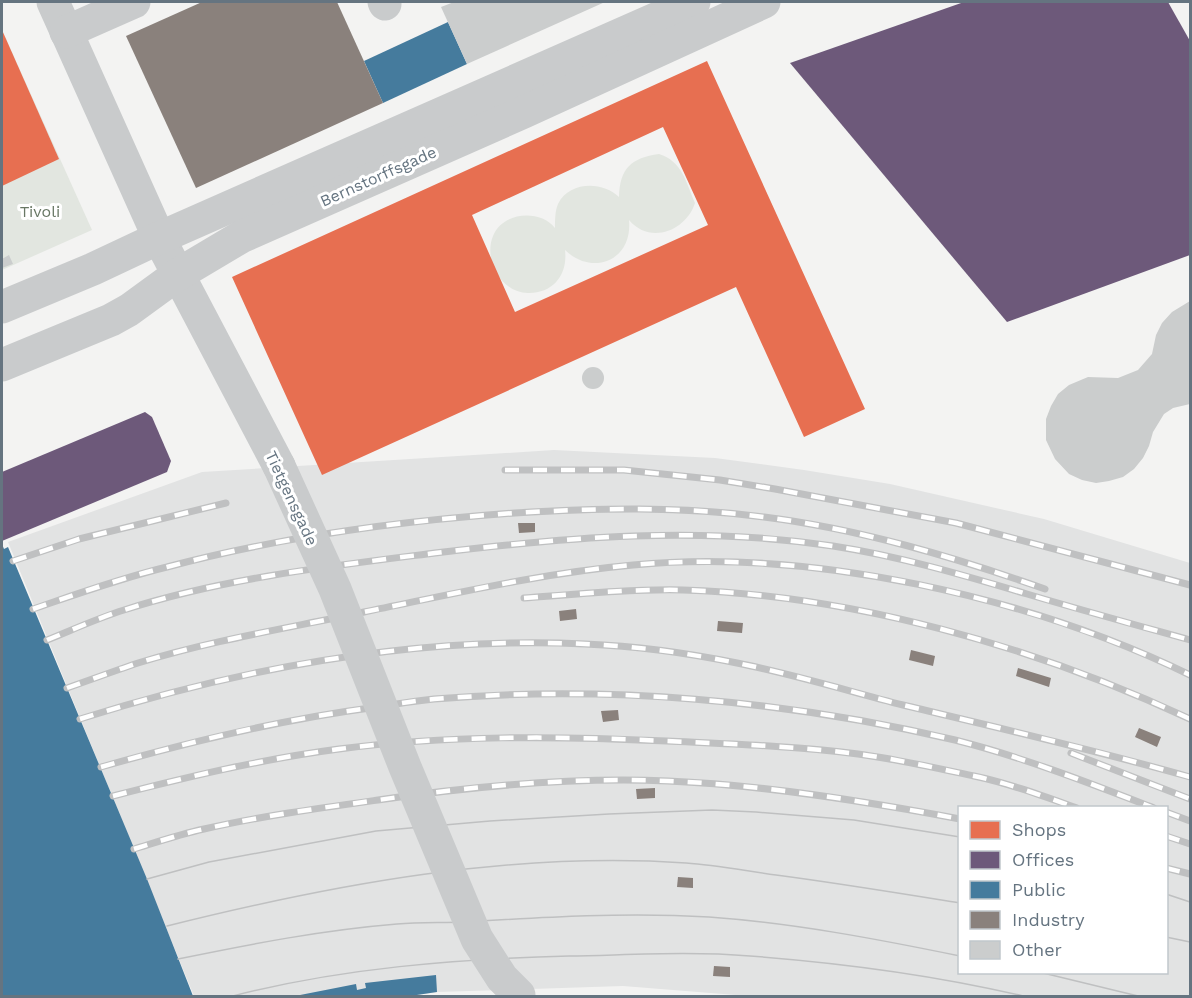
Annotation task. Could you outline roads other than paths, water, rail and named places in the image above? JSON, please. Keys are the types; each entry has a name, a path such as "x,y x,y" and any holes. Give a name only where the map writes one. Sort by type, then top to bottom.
{"street":[{"name":"Tietgensgade","path":"53,2 159,238 279,466 335,589 405,767 477,939 502,978 520,996"},
{"path":"66,32 134,2"},
{"name":"Bernstorffsgade","path":"2,308 159,238 692,9 764,2"},
{"name":"Bernstorffsgade","path":"2,365 111,320 129,310 177,275 241,237 524,112 692,9"},
{"path":"2,328 34,314 93,269"}],"tram line":[{"path":"147,879 209,862 376,831 609,814 712,810 756,812 854,820 958,837"},
{"path":"167,926 359,884 424,874 555,862 621,861 697,864 958,903"},
{"path":"1168,895 1190,902"},
{"path":"178,959 287,938 369,927 414,923 618,915 709,917 772,923 958,956"},
{"path":"1168,937 1190,942"},
{"path":"233,996 315,978 442,963 527,957 682,954 750,956 853,966 922,976 1023,996"},
{"path":"1047,974 1138,996"}],"railway":[{"path":"505,470 624,470 720,480 775,489 956,523 1190,585"},
{"path":"13,561 79,539 226,503"},
{"path":"33,609 150,571 210,556 296,539 471,516 609,509 733,513 800,522 906,546 1045,589"},
{"path":"47,640 124,610 162,599 278,574 534,542 683,535 783,540 882,555 955,573 1190,640"},
{"path":"67,688 138,663 194,648 464,591 599,569 701,562 773,564 845,572 918,584 990,601 1060,623 1127,647 1190,675"},
{"path":"524,598 623,591 683,590 747,594 812,602 942,629 1007,648 1070,669 1190,719"},
{"path":"80,719 203,685 329,659 457,645 585,644 681,653 758,667 1190,777"},
{"path":"101,767 268,725 418,701 499,695 630,695 761,706 891,726 1006,754 1149,806"},
{"path":"113,796 225,769 339,749 420,741 544,738 739,744 858,754 987,779 1071,806"},
{"path":"1071,753 1190,799"},
{"path":"134,849 195,831 291,813 450,791 595,780 668,781 741,786 851,800 958,819"},
{"path":"1168,813 1190,821"},
{"path":"1168,837 1190,844"},
{"path":"1168,868 1190,874"}],"park label":[{"name":"Tivoli","path":"40,211"}]}
